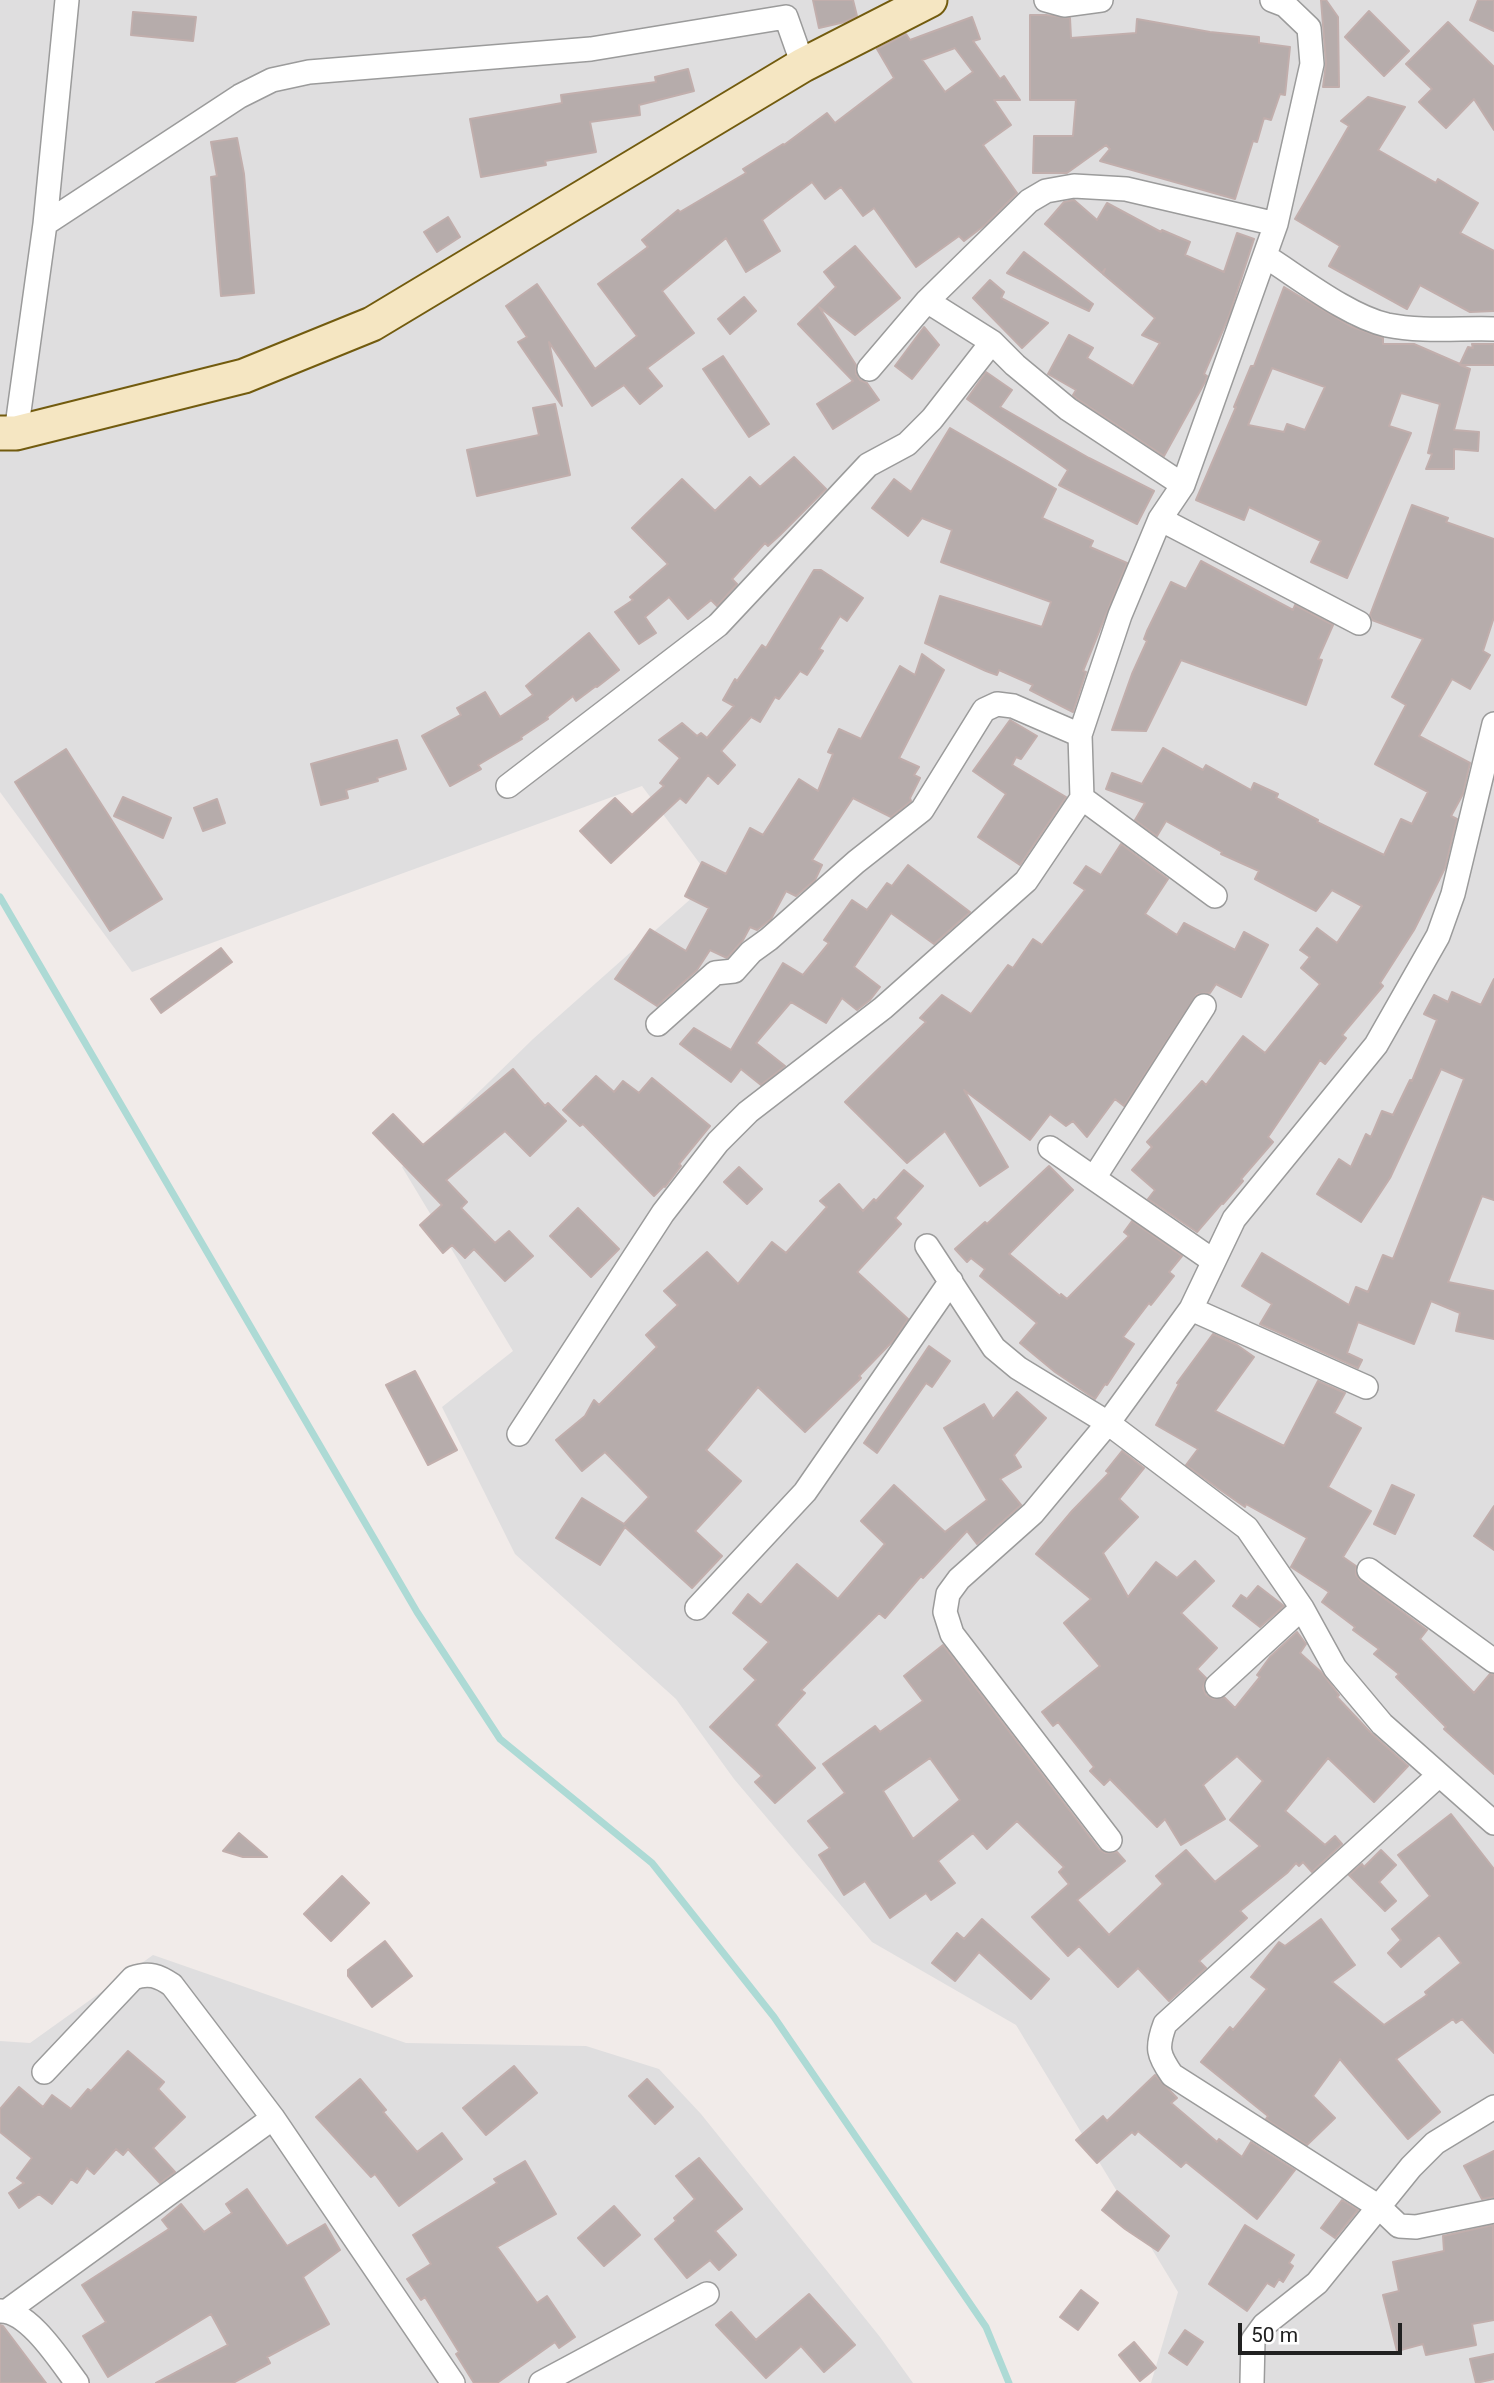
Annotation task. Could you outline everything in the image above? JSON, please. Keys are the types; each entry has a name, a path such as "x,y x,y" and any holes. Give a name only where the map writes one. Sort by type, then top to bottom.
{"main road":[{"path":"8,433 244,376 372,324 803,65 930,0"}],"street":[{"path":"8,433 46,224 67,0"},
{"path":"1046,0 1063,5 1101,0"},
{"path":"519,1434 663,1213 718,1142 748,1112 883,1008 1026,881 1082,798 1080,735 1120,615 1160,519 1183,485 1276,224 1312,64 1309,28 1285,5 1272,0"},
{"path":"46,224 240,96 272,80 309,72 591,49 784,9 803,65"},
{"path":"869,369 927,301 1029,201 1046,191 1074,186 1126,189 1276,224"},
{"path":"1265,256 1362,316 1385,324 1407,328 1494,329"},
{"path":"927,301 992,342 1068,409 1183,485"},
{"path":"508,786 718,625 868,465 907,443 932,419 992,342"},
{"path":"1160,519 1359,624"},
{"path":"658,1024 715,973 734,971 751,952 856,862 922,810 984,710 997,704 1013,706 1080,735"},
{"path":"1110,1840 952,1634 945,1612 948,1594 959,1579 1033,1513 1108,1423 1191,1309 1212,1260 1234,1219 1376,1045 1438,936 1453,894 1494,724"},
{"path":"1082,798 1215,896"},
{"path":"1094,1178 1204,1006"},
{"path":"1050,1148 1212,1260"},
{"path":"927,1246 994,1348 1018,1368 1108,1423 1247,1528 1302,1608 1335,1668 1382,1724 1494,1823"},
{"path":"697,1608 805,1492 951,1281"},
{"path":"1191,1309 1366,1387"},
{"path":"1369,1570 1494,1661"},
{"path":"1217,1686 1302,1608"},
{"path":"1439,1775 1165,2024 1159,2040 1160,2057 1172,2075 1379,2207 1399,2226 1416,2227 1494,2211"},
{"path":"44,2072 133,1978 142,1975 160,1976 172,1984 273,2118 453,2383"},
{"path":"1252,2383 1252,2340 1264,2325 1317,2283 1411,2167 1435,2143 1494,2107"},
{"path":"77,2383 51,2346 29,2325 4,2311 273,2118"},
{"path":"541,2383 707,2294"}],"shaded area":[{"path":"0,0 1494,0 1494,2383 1151,2383 1178,2292 1016,2025 872,1942 734,1779 676,1699 515,1554 442,1407 513,1351 402,1167 533,1039 712,880 642,786 132,972 0,792"},
{"path":"153,1955 406,2043 586,2046 659,2069 701,2114 880,2337 913,2383 0,2383 0,2041 30,2043"}],"building":[{"path":"813,0 853,0 857,16 845,22 819,28"},
{"path":"1321,0 1326,0 1338,17 1339,87 1323,87 1326,63"},
{"path":"1478,0 1494,0 1494,31 1470,20"},
{"path":"1369,11 1409,51 1384,76 1345,37"},
{"path":"133,12 196,17 193,41 131,35"},
{"path":"1030,15 1070,18 1071,38 1136,33 1137,19 1210,32 1259,37 1259,43 1290,47 1285,95 1280,94 1271,120 1264,118 1257,142 1253,141 1235,199 1100,161 1110,149 1106,145 1067,173 1033,173 1034,136 1073,136 1076,100 1030,100"},
{"path":"972,17 980,39 973,41 1000,79 1004,76 1020,100 994,100 1011,125 983,145 1017,193 985,225 964,241 959,236 916,267 874,208 863,216 841,187 825,199 812,182 762,220 780,251 746,272 726,238 662,291 694,333 647,368 662,386 640,404 624,385 592,406 549,342 562,406 518,342 527,337 506,306 537,284 595,369 637,336 598,284 648,247 642,240 678,210 680,212 746,173 743,169 784,145 827,113 835,123 894,78 877,49 906,34 910,40","holes":["955,48 973,72 945,92 922,60"]},
{"path":"1448,22 1494,67 1494,130 1474,99 1446,128 1419,102 1432,89 1406,64"},
{"path":"688,69 694,91 639,105 640,115 590,122 596,152 481,177 470,119 562,103 561,95 656,82 655,77"},
{"path":"1368,97 1405,107 1378,150 1436,183 1438,179 1478,203 1460,233 1494,251 1494,311 1470,312 1420,285 1407,309 1329,266 1340,246 1295,219 1349,126 1341,121"},
{"path":"237,138 244,174 254,293 221,296 211,177 217,176 211,142"},
{"path":"1074,200 1097,220 1107,203 1161,232 1162,230 1190,242 1185,255 1224,272 1237,233 1254,239 1229,316 1204,374 1207,376 1205,382 1164,456 1076,398 1073,395 1076,390 1048,374 1069,335 1093,348 1087,358 1133,386 1160,343 1142,335 1155,318 1103,274 1105,269 1102,273 1045,224 1064,202"},
{"path":"448,217 460,237 437,252 424,232"},
{"path":"855,246 900,298 855,335 819,307 856,365 856,374 860,380 867,383 879,400 833,429 817,404 853,381 798,324 836,287 824,272"},
{"path":"1024,252 1093,304 1089,311 1007,273"},
{"path":"990,280 1004,292 1001,298 1048,323 1022,348 973,298"},
{"path":"1284,287 1350,326 1383,338 1383,344 1414,344 1460,364 1468,347 1473,348 1472,344 1494,344 1494,365 1460,365 1470,369 1454,430 1479,432 1478,451 1454,449 1454,469 1426,469 1432,454 1428,453 1440,404 1401,393 1389,426 1411,433 1347,578 1311,562 1321,541 1249,507 1244,520 1196,500 1251,366 1254,366","holes":["1272,368 1325,387 1305,430 1287,424 1284,432 1248,425"]},
{"path":"744,297 756,311 730,334 718,319"},
{"path":"924,327 939,345 912,379 895,366"},
{"path":"723,356 769,424 749,437 703,369"},
{"path":"986,372 1012,390 1000,407 1089,458 1154,491 1137,524 1059,485 1068,470 967,399"},
{"path":"555,404 570,475 477,496 467,450 539,435 533,408"},
{"path":"950,428 1056,489 1042,518 1093,541 1090,547 1127,563 1083,671 1086,672 1073,712 1030,690 1033,685 999,670 997,675 986,671 925,643 940,596 1042,627 1051,602 941,562 952,530 922,518 908,536 872,508 894,479 911,492"},
{"path":"794,457 826,489 768,546 765,543 732,579 737,584 717,606 711,600 688,619 669,597 645,617 656,633 639,644 615,612 633,600 630,597 668,564 632,528 682,479 715,511 750,477 760,487"},
{"path":"1412,505 1448,518 1446,522 1494,539 1494,617 1483,651 1490,655 1470,689 1452,679 1419,736 1470,763 1463,794 1451,816 1457,819 1445,868 1414,930 1380,983 1383,986 1342,1035 1346,1038 1325,1064 1320,1060 1268,1137 1273,1142 1241,1179 1243,1181 1197,1232 1148,1199 1155,1190 1132,1170 1152,1147 1147,1142 1202,1081 1206,1085 1243,1036 1265,1053 1320,984 1301,968 1310,957 1300,950 1317,928 1337,943 1362,906 1332,890 1316,911 1255,879 1259,871 1221,854 1222,852 1166,821 1157,836 1135,820 1145,803 1106,789 1112,773 1142,784 1163,748 1203,770 1206,765 1251,790 1254,783 1278,794 1276,798 1318,820 1317,822 1384,855 1401,819 1412,824 1428,792 1375,764 1406,705 1392,697 1423,639 1372,620 1370,615"},
{"path":"1201,561 1293,610 1295,605 1333,625 1318,659 1322,660 1306,705 1181,660 1146,731 1112,730 1147,641 1144,639 1147,631 1171,582 1186,589"},
{"path":"814,570 821,570 863,598 847,621 840,616 819,649 823,651 807,675 800,671 779,699 775,697 760,722 751,717 721,751 735,765 718,784 708,775 686,803 680,798 611,863 580,831 615,798 632,815 664,786 660,783 680,758 659,740 682,723 697,736 701,733 707,738 734,706 723,700 735,679 737,681 762,645 766,648"},
{"path":"589,633 619,670 576,701 573,696 547,717 548,719 521,737 522,739 478,765 481,769 450,786 422,736 461,715 457,708 485,692 500,717 533,695 526,686"},
{"path":"922,654 944,670 899,758 919,767 914,775 920,778 911,801 891,817 853,798 812,860 822,865 815,880 796,896 786,891 771,919 757,930 750,927 743,940 727,958 710,950 697,970 657,1006 615,979 650,929 686,951 709,908 685,896 702,862 726,874 750,828 763,835 799,779 818,791 833,754 828,752 839,729 861,739 900,666 915,675"},
{"path":"1010,720 1037,736 1021,759 1016,757 1012,765 1066,797 1020,865 978,837 1006,794 973,771"},
{"path":"397,740 406,769 346,790 348,798 321,805 311,764"},
{"path":"66,749 162,899 110,931 15,782"},
{"path":"123,797 171,818 163,838 114,816"},
{"path":"217,799 225,823 203,831 194,808"},
{"path":"1121,844 1168,879 1145,914 1177,935 1184,923 1235,950 1244,932 1268,945 1241,997 1216,984 1210,993 1197,994 1124,1106 1115,1099 1087,1137 1073,1121 1066,1126 1050,1114 1030,1140 964,1090 1008,1167 980,1186 945,1131 907,1163 845,1102 926,1022 920,1018 942,995 971,1014 1008,965 1013,968 1033,939 1042,945 1085,890 1074,883 1086,866 1101,875"},
{"path":"908,865 970,912 934,944 891,913 854,967 880,987 870,1000 857,1010 842,998 826,1023 791,1002 756,1043 785,1066 761,1085 741,1069 731,1082 680,1044 694,1028 731,1050 783,963 803,975 829,943 824,940 852,900 867,910 887,883 892,886"},
{"path":"221,948 232,962 161,1013 151,999"},
{"path":"1494,979 1494,1200 1482,1196 1448,1282 1494,1291 1494,1339 1456,1331 1460,1313 1431,1301 1414,1344 1358,1322 1347,1353 1362,1360 1358,1368 1260,1324 1272,1304 1242,1286 1262,1253 1349,1305 1356,1287 1368,1292 1383,1255 1393,1259 1464,1079 1441,1069 1390,1178 1361,1222 1317,1194 1339,1159 1351,1167 1366,1134 1371,1137 1382,1111 1393,1115 1410,1080 1412,1081 1437,1020 1424,1014 1434,995 1448,1002 1452,992 1481,1005"},
{"path":"513,1069 545,1106 548,1103 566,1121 530,1156 505,1131 446,1180 467,1202 461,1208 495,1243 509,1231 533,1256 505,1281 474,1249 465,1258 452,1245 443,1253 420,1225 442,1205 373,1133 393,1114 423,1145"},
{"path":"596,1076 614,1092 623,1081 639,1093 652,1078 710,1126 679,1164 681,1166 665,1187 654,1196 583,1124 580,1126 563,1110"},
{"path":"1049,1166 1073,1190 1009,1254 1060,1296 1061,1294 1067,1299 1129,1236 1124,1232 1132,1221 1182,1256 1169,1272 1174,1276 1123,1337 1134,1344 1095,1399 1055,1372 1020,1343 1037,1323 980,1276 985,1269 971,1258 967,1262 955,1249 985,1222 987,1224"},
{"path":"739,1167 762,1189 747,1204 724,1182"},
{"path":"904,1170 923,1186 895,1218 901,1224 857,1272 908,1319 893,1341 859,1376 861,1378 805,1432 758,1387 706,1450 741,1481 695,1531 722,1556 692,1588 625,1527 600,1565 556,1538 582,1498 624,1524 649,1497 605,1452 582,1471 556,1440 585,1416 594,1400 599,1405 657,1347 646,1335 678,1305 664,1291 707,1252 738,1284 772,1242 786,1253 827,1207 820,1201 839,1184 863,1211 874,1199 876,1201"},
{"path":"578,1208 619,1249 591,1277 550,1236"},
{"path":"1213,1334 1237,1345 1254,1357 1215,1411 1284,1446 1318,1381 1345,1393 1334,1413 1361,1428 1328,1487 1371,1511 1343,1557 1356,1566 1356,1575 1361,1581 1427,1630 1420,1639 1474,1693 1490,1674 1494,1675 1494,1774 1444,1729 1446,1727 1396,1677 1399,1674 1374,1654 1379,1649 1322,1602 1329,1592 1291,1567 1307,1538 1246,1504 1245,1507 1186,1465 1198,1449 1156,1425 1179,1384 1177,1383"},
{"path":"929,1346 950,1361 932,1387 926,1383 877,1453 864,1443"},
{"path":"415,1371 457,1450 428,1465 386,1385"},
{"path":"1017,1392 1046,1418 1014,1455 1021,1467 1000,1479 1021,1505 977,1544 967,1531 923,1578 921,1576 885,1618 879,1613 801,1690 805,1693 776,1725 815,1768 775,1803 755,1782 762,1776 710,1727 756,1680 744,1669 769,1642 733,1613 748,1594 761,1605 797,1564 838,1599 885,1544 861,1521 894,1485 945,1532 987,1500 944,1428 984,1404 993,1419"},
{"path":"1122,1451 1144,1468 1119,1499 1138,1517 1103,1553 1128,1597 1156,1562 1177,1578 1195,1561 1214,1581 1181,1613 1217,1648 1197,1669 1206,1678 1203,1688 1206,1695 1213,1699 1224,1697 1235,1708 1260,1677 1257,1675 1270,1657 1297,1632 1306,1644 1300,1653 1321,1672 1339,1695 1337,1697 1371,1733 1408,1766 1374,1802 1328,1758 1285,1811 1325,1845 1335,1836 1342,1844 1312,1872 1303,1862 1299,1866 1296,1863 1240,1911 1247,1918 1199,1961 1206,1968 1169,2001 1138,1968 1118,1987 1079,1946 1068,1956 1032,1917 1069,1884 1059,1872 1064,1867 1017,1821 987,1849 973,1833 938,1861 955,1883 931,1900 926,1893 890,1918 865,1881 844,1895 819,1855 830,1848 808,1821 845,1793 823,1764 875,1726 880,1732 923,1701 904,1676 943,1645 1099,1849 1105,1853 1117,1852 1125,1861 1077,1900 1109,1935 1163,1884 1156,1876 1186,1850 1215,1882 1260,1846 1230,1820 1263,1781 1237,1756 1203,1785 1225,1819 1181,1845 1165,1819 1157,1827 1110,1779 1104,1785 1090,1771 1094,1767 1058,1722 1053,1726 1042,1712 1100,1666 1064,1623 1091,1599 1036,1554 1109,1473 1106,1471","holes":["930,1758 960,1800 913,1839 883,1791"]},
{"path":"1392,1485 1414,1495 1395,1534 1374,1524"},
{"path":"1494,1506 1494,1550 1474,1536"},
{"path":"1258,1586 1284,1606 1260,1627 1233,1606 1241,1595 1247,1599"},
{"path":"1451,1814 1494,1869 1494,2053 1462,2019 1456,2023 1453,2019 1396,2059 1440,2112 1408,2139 1340,2059 1313,2096 1335,2118 1307,2145 1266,2119 1268,2116 1201,2062 1230,2027 1233,2030 1267,1989 1251,1977 1279,1942 1285,1946 1321,1919 1355,1965 1332,1982 1384,2025 1427,1995 1425,1992 1461,1963 1439,1935 1401,1967 1388,1953 1401,1940 1392,1929 1430,1896 1398,1855"},
{"path":"239,1833 267,1857 243,1857 223,1851"},
{"path":"1381,1850 1396,1865 1379,1882 1396,1901 1385,1911 1349,1875 1362,1864 1364,1867"},
{"path":"342,1876 369,1903 331,1941 304,1914"},
{"path":"982,1919 1049,1979 1031,1999 979,1952 955,1981 932,1963 957,1933 964,1939"},
{"path":"385,1941 412,1976 372,2007 348,1976 348,1970"},
{"path":"128,2051 164,2082 158,2089 185,2117 153,2148 175,2172 160,2183 128,2149 123,2155 116,2149 94,2174 87,2168 77,2183 71,2179 52,2204 39,2194 19,2208 9,2193 24,2183 17,2178 32,2158 0,2132 0,2109 19,2087 43,2107 52,2095 71,2109"},
{"path":"514,2066 537,2093 486,2135 463,2108"},
{"path":"1155,2075 1177,2098 1171,2103 1217,2142 1219,2139 1242,2157 1251,2142 1295,2170 1257,2219 1186,2162 1181,2167 1138,2131 1135,2135 1132,2132 1097,2163 1076,2140 1103,2116 1107,2121"},
{"path":"360,2079 386,2110 383,2112 417,2152 442,2133 462,2159 399,2206 375,2174 371,2177 316,2117"},
{"path":"647,2079 673,2107 655,2124 629,2096"},
{"path":"1494,2151 1494,2197 1482,2199 1464,2166"},
{"path":"699,2158 742,2209 715,2231 736,2255 719,2270 710,2260 687,2278 655,2239 676,2221 674,2218 695,2199 676,2176"},
{"path":"525,2161 556,2214 497,2247 537,2303 547,2296 575,2337 559,2348 555,2342 497,2383 474,2383 456,2354 459,2352 425,2297 421,2300 407,2279 431,2264 413,2235 497,2183 494,2179"},
{"path":"247,2189 287,2246 325,2224 340,2250 303,2277 329,2324 267,2357 270,2363 233,2383 156,2383 228,2345 211,2314 108,2377 83,2336 106,2322 82,2285 169,2229 162,2220 181,2204 204,2232 232,2213 226,2204"},
{"path":"1117,2191 1169,2236 1158,2251 1102,2210"},
{"path":"1342,2200 1358,2210 1335,2238 1321,2228"},
{"path":"614,2206 640,2235 604,2266 578,2238"},
{"path":"1245,2225 1294,2255 1289,2263 1293,2266 1283,2282 1279,2279 1274,2287 1267,2283 1247,2311 1209,2284"},
{"path":"1493,2225 1494,2320 1472,2324 1476,2345 1426,2355 1423,2344 1397,2351 1383,2295 1399,2291 1393,2262 1444,2251 1443,2236"},
{"path":"1081,2290 1098,2303 1078,2330 1060,2317"},
{"path":"809,2294 855,2345 824,2372 801,2346 766,2378 716,2325 731,2312 756,2340"},
{"path":"0,2325 3,2326 46,2383 0,2383"},
{"path":"1185,2330 1203,2342 1187,2365 1169,2353"},
{"path":"1134,2342 1156,2368 1140,2381 1119,2355"},
{"path":"1494,2354 1494,2379 1476,2383 1470,2359"}],"waterway":[{"path":"0,897 417,1612 500,1739 652,1863 774,2017 986,2327 1009,2383"}]}
